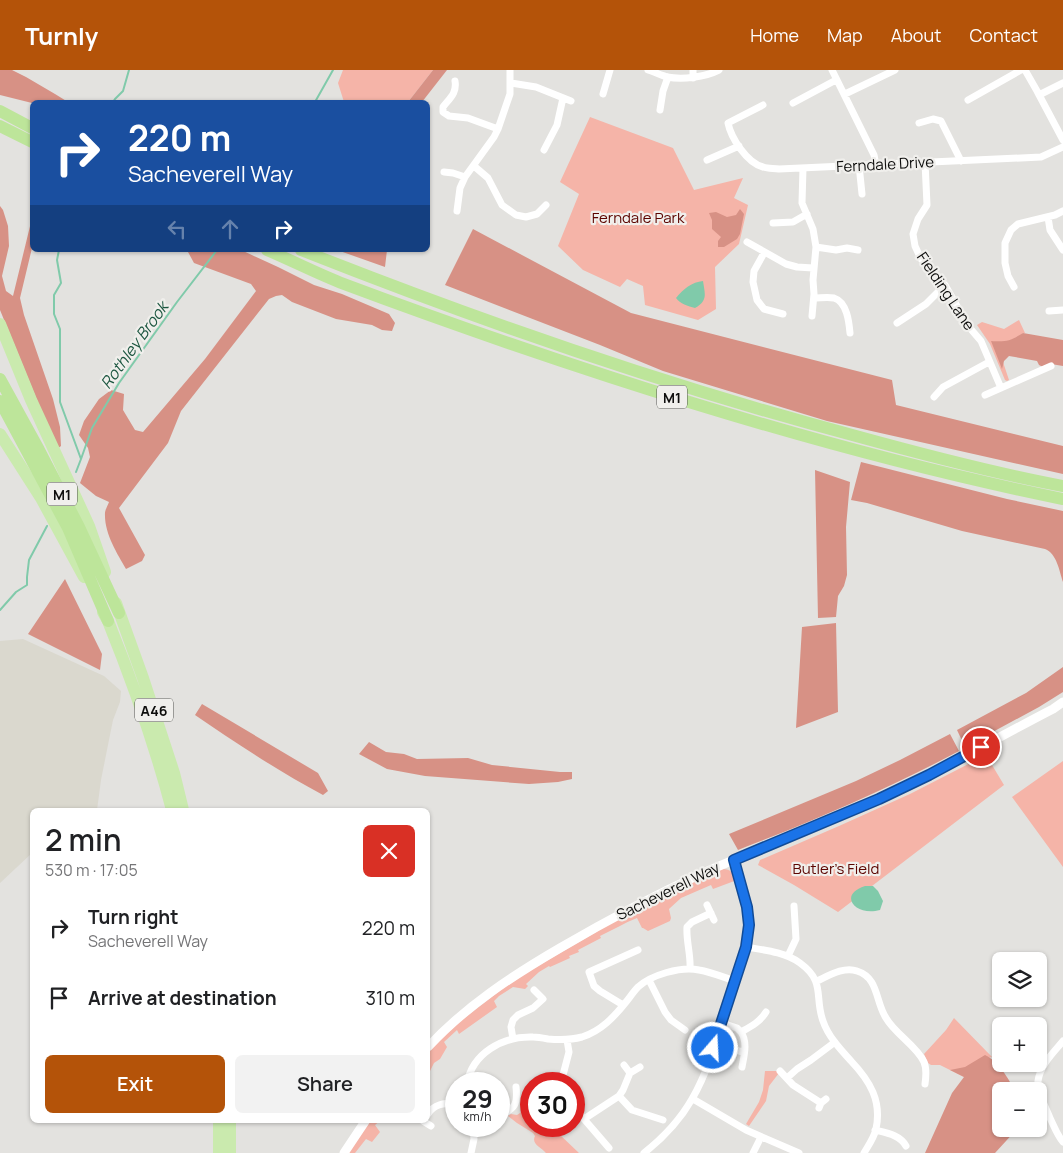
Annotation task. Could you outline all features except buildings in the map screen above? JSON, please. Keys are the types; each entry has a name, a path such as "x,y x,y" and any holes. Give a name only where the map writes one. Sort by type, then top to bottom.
{"highway":[{"path":"0,111 30,127"},
{"path":"0,126 30,141"},
{"name":"M1","path":"272,252 342,283 522,348 702,407 964,478 1063,500"},
{"name":"M1","path":"307,252 527,335 704,394 911,451 1063,486"},
{"path":"0,324 31,400 89,526 119,613"},
{"name":"M1","path":"0,379 79,527 119,613"},
{"name":"M1","path":"0,402 68,528 108,621"},
{"path":"0,434 41,498 108,621"},
{"name":"A46","path":"119,613 174,773 183,808"},
{"name":"A46","path":"108,621 147,724 171,808"},
{"path":"219,1123 219,1153"},
{"path":"230,1123 230,1153"}],"street":[{"path":"457,211 460,188 465,177 498,129 510,94 510,70"},
{"path":"603,94 610,70"},
{"path":"648,70 668,77 711,74 719,70"},
{"path":"832,70 874,155 876,165"},
{"path":"845,94 895,70"},
{"path":"968,100 1023,70 1063,140"},
{"path":"660,110 668,77"},
{"path":"792,103 836,80"},
{"path":"454,81 456,88 443,107 444,112 450,116 468,118 498,129"},
{"path":"1039,95 1063,83"},
{"path":"511,84 536,87 571,100"},
{"path":"544,150 557,125 563,98"},
{"name":"Ferndale Drive","path":"763,105 728,123 729,131 746,156 762,167 779,169 1042,157 1063,147"},
{"path":"919,123 933,119 941,121 961,161"},
{"path":"707,160 739,146"},
{"name":"Fielding Lane","path":"925,162 926,205 918,219 913,234 915,246 921,259 945,285 969,327 981,341 988,362 1001,388"},
{"path":"859,165 862,194"},
{"path":"474,166 488,178 502,205 516,215 526,217 537,214 546,205"},
{"path":"803,168 802,202 813,229 816,247 813,268 814,298 812,316"},
{"path":"444,172 465,177"},
{"path":"1014,287 1008,276 1005,263 1005,242 1011,230 1018,224 1048,217 1063,211"},
{"path":"773,223 793,222 807,214"},
{"path":"1048,217 1050,230 1063,250"},
{"path":"747,242 786,264 813,268"},
{"path":"816,247 836,250 847,248 858,250"},
{"path":"764,253 754,272 753,282 757,300 764,309 783,314"},
{"path":"897,323 926,304 945,285"},
{"path":"814,298 833,298 838,300 848,314 850,332"},
{"path":"1049,311 1063,310"},
{"path":"934,397 943,388 988,362"},
{"path":"985,395 1051,366"},
{"name":"Sacheverell Way","path":"430,1045 454,1021 490,991 526,967 611,919 701,874 879,799 966,755 1063,702"},
{"path":"644,1153 654,1150 693,1099 705,1073 746,947 749,921 744,892 734,860"},
{"path":"707,905 714,920"},
{"path":"788,956 796,939 794,906"},
{"path":"690,969 687,927 692,922 711,913"},
{"path":"786,917 795,916"},
{"path":"746,947 788,956 801,963 816,981 822,1020 835,1042 864,1075 874,1093 877,1114 875,1130 872,1140 864,1153"},
{"path":"623,1005 594,986 589,972 638,950"},
{"path":"471,1072 479,1058 493,1047 513,1040 533,1037 567,1040 582,1037 596,1030 605,1025 638,988 659,975 674,971 697,969 735,981"},
{"path":"816,981 847,969 855,970 868,977 872,982 883,1014 888,1022 923,1060 926,1072 925,1084"},
{"path":"649,980 669,1022 685,1030"},
{"path":"513,1040 510,1028 513,1020 518,1015 533,1008 543,999 534,990"},
{"path":"741,1032 757,1023 766,1012"},
{"path":"722,1023 737,1028 744,1037 742,1067"},
{"path":"564,1072 569,1052 567,1040"},
{"path":"1063,1041 1048,1060 1038,1082 1046,1110 1058,1136 1063,1142"},
{"path":"786,1078 835,1042"},
{"path":"734,1050 744,1052"},
{"path":"624,1065 630,1073"},
{"path":"585,1118 619,1096 630,1073 640,1067"},
{"path":"780,1071 793,1085 822,1103"},
{"path":"926,1072 935,1071"},
{"path":"510,1111 515,1105 516,1087"},
{"path":"619,1096 632,1110 659,1115"},
{"path":"693,1099 746,1130 799,1153"},
{"path":"430,1110 438,1104 445,1103"},
{"path":"585,1120 604,1136 609,1148"},
{"path":"344,1153 364,1123"},
{"path":"426,1123 431,1126"},
{"path":"875,1130 905,1141"},
{"path":"471,1153 474,1137"},
{"path":"754,1153 761,1137"}],"shaded area":[{"path":"0,70 12,70 65,100 30,100 30,102 0,95"},
{"path":"433,70 447,70 424,100 410,100"},
{"path":"0,206 8,226 9,246 2,276 6,291 13,296 30,226 31,252 20,298 53,399 60,427 61,446 57,449 0,310"},
{"path":"740,209 744,214 740,234 737,239 724,247 718,247 718,241 721,237 712,229 712,220 709,213 716,212 727,217 736,215"},
{"path":"473,229 631,313 892,380 896,405 1063,446 1063,474 827,421 663,371 445,285"},
{"path":"188,252 245,252 314,285 342,294 389,314 395,323 392,331 382,330 372,325 336,319 292,302 282,295 269,299 181,411 168,443 119,508 145,555 142,561 126,569 107,528 105,513 109,502 96,496 80,483 90,457 88,448 79,435 84,421 99,399 111,390 124,394 123,410 135,430 143,432 205,359 256,291 251,284 194,263"},
{"path":"343,252 387,252 385,267"},
{"path":"703,281 704,300 695,308 687,306 676,298 688,286"},
{"path":"1023,333 1063,340 1063,366 1051,364 1043,367 1037,361 1009,356 1004,361 1002,369 991,341 1008,340"},
{"path":"861,462 1007,499 1063,511 1063,582 1055,558 1045,549 962,531 851,500"},
{"path":"815,470 850,482 846,527 847,575 844,586 838,596 836,617 818,618"},
{"path":"65,579 102,654 100,670 28,634"},
{"path":"836,623 838,712 796,728 802,627"},
{"path":"23,639 104,676 121,691 120,702 113,720 97,808 30,808 30,855 0,883 0,641"},
{"path":"1063,667 1063,692 965,747 957,730 1026,693"},
{"path":"202,704 318,773 328,791 323,795 306,786 195,715"},
{"path":"950,734 959,751 878,791 738,850 729,834 856,781"},
{"path":"369,742 386,752 404,754 417,759 468,758 492,765 572,772 572,779 529,784 425,776 387,769 359,754"},
{"path":"865,886 873,886 878,891 883,901 880,910 864,910 857,908 853,904 852,895"},
{"path":"985,1055 992,1060 992,1072 1003,1072 1006,1076 1010,1082 992,1082 992,1137 1010,1137 995,1153 925,1153 952,1093 964,1077 950,1070 965,1067"}],"green space":[{"path":"343,70 433,70 410,100 343,100 338,83"},
{"name":"Ferndale Park","path":"590,117 673,148 694,190 743,178 734,198 748,205 739,244 715,267 716,309 698,320 645,305 643,286 627,279 620,287 583,270 558,246 579,194 560,182"},
{"path":"1019,320 1025,333 1001,356 1009,380 1007,381 990,344 977,325 982,322 1004,329"},
{"name":"Butler's Field","path":"986,755 1004,785 838,912 758,865 760,860 910,794"},
{"path":"1063,761 1063,867 1012,797"},
{"path":"723,869 732,872 737,880 713,889 711,885 681,898 669,909 670,921 648,931 642,928 637,918 632,920 600,936 601,938 569,956 570,958 539,972 526,984 528,986 525,989 513,987 494,1001 497,1007 459,1034 457,1030 444,1042 447,1047 430,1071 430,1050 458,1023 514,980 622,917 698,879"},
{"path":"954,1018 992,1057 984,1059 964,1077 940,1065 931,1065 924,1054 946,1030"},
{"path":"765,1071 777,1071 779,1073 769,1086 766,1101 749,1126 746,1124 759,1102 763,1090"},
{"path":"520,1113 520,1125 510,1118 511,1114 517,1115"},
{"path":"369,1123 377,1123 375,1125 380,1132 372,1142 366,1139 355,1153 348,1153"},
{"path":"535,1137 562,1137 579,1153 546,1153 535,1143"}],"waterway":[{"name":"Rothley Brook","path":"114,100 123,91 129,70"},
{"name":"Rothley Brook","path":"316,100 333,70"},
{"name":"Rothley Brook","path":"59,252 57,260 61,283 54,295 54,314 60,329 60,402 81,459 76,472"},
{"name":"Rothley Brook","path":"81,459 92,428 119,383 215,252"},
{"name":"Rothley Brook","path":"0,610 16,592 27,585 29,560 47,526"}],"route":[{"path":"713,1048 746,947 749,925 744,892 734,860 854,811 929,775 981,747"}]}
